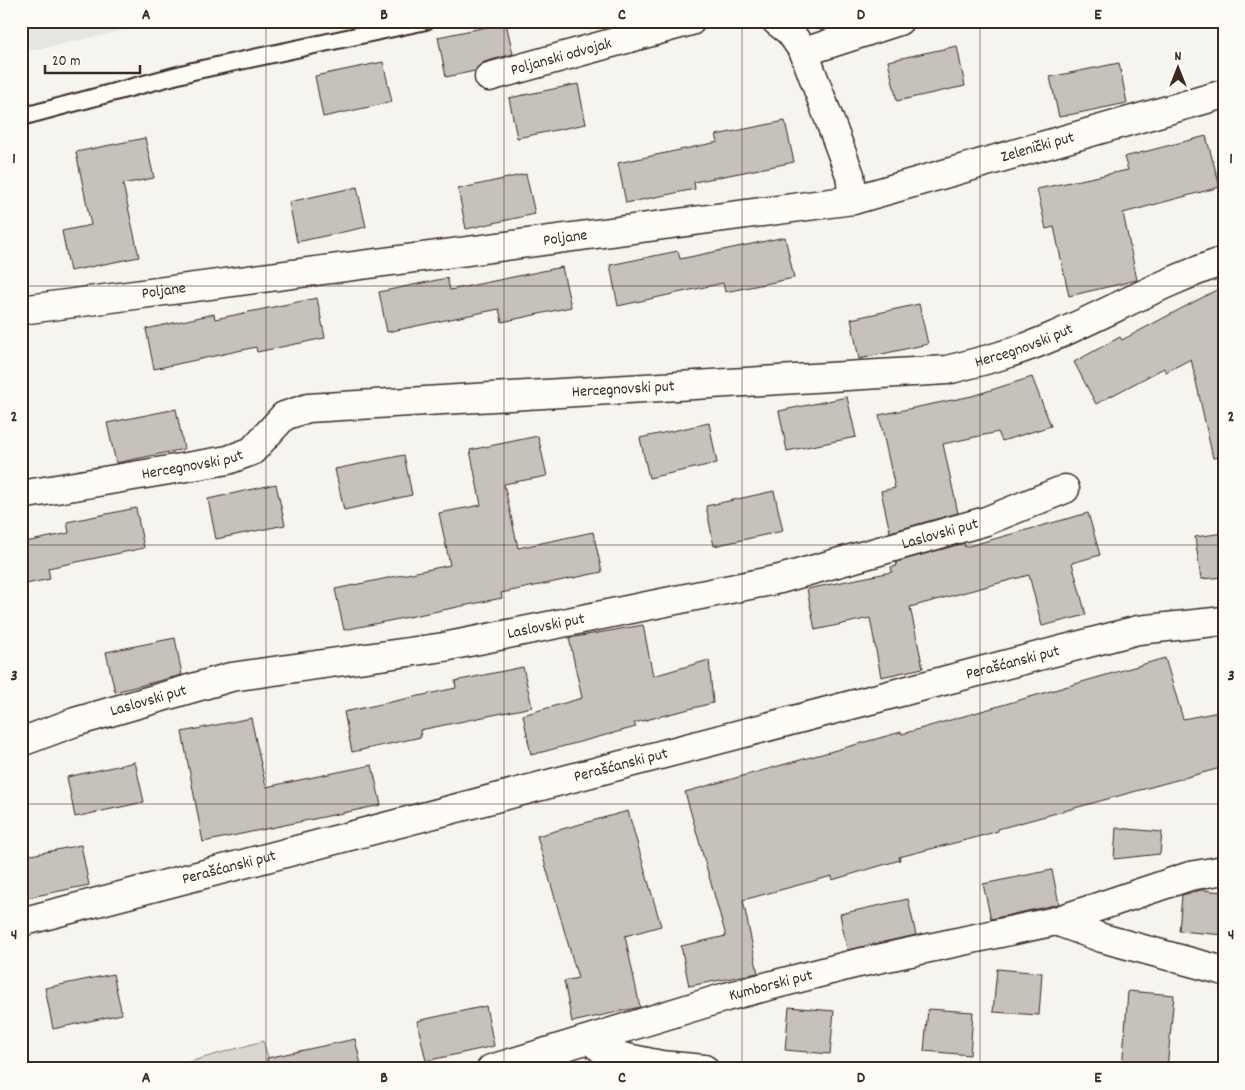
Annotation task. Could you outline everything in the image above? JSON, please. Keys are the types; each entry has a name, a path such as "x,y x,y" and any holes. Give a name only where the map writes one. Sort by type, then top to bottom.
{"street":[{"name":"Poljanski odvojak","path":"489,77 691,21"},
{"path":"776,21 790,32 804,52 850,175 853,200"},
{"path":"804,52 899,21"},
{"name":"Zelenički put","path":"853,200 1224,94"},
{"name":"Poljane","path":"21,310 346,269 853,200"},
{"name":"Hercegnovski put","path":"21,495 228,460 252,451 284,416 308,408 946,370 1009,354 1052,338 1192,272 1224,261"},
{"name":"Laslovski put","path":"21,742 75,722 231,677 444,647 780,579 986,521 1065,489"},
{"name":"Perašćanski put","path":"21,922 1138,630 1224,620"},
{"name":"Kumborski put","path":"491,1069 726,997 854,964 1056,921 1190,876 1224,870"},
{"path":"1056,921 1102,938 1224,971"},
{"path":"590,1040 608,1054 661,1065 704,1069"}],"lane":[{"path":"21,117 193,71 426,21"}],"shaded area":[{"path":"21,21 167,21 21,53"},
{"path":"263,1041 272,1069 164,1069"}],"building":[{"path":"506,23 513,54 484,62 475,71 446,77 438,37"},
{"path":"957,46 965,86 897,101 888,61"},
{"path":"383,62 392,102 323,117 315,76"},
{"path":"1119,63 1127,103 1059,117 1050,77"},
{"path":"578,84 586,124 517,138 509,98"},
{"path":"785,121 794,162 694,182 695,189 626,203 618,163 718,142 716,135"},
{"path":"1206,136 1220,187 1123,213 1137,280 1069,296 1054,227 1046,229 1037,189 1128,170 1124,157"},
{"path":"145,138 154,178 123,184 139,257 70,271 62,231 91,225 76,152"},
{"path":"526,174 535,214 466,229 458,189"},
{"path":"357,187 366,227 297,242 289,202"},
{"path":"785,237 794,278 725,292 723,283 618,306 610,265 678,251 680,259"},
{"path":"562,267 571,307 502,322 499,309 387,332 379,292 447,278 450,290"},
{"path":"1224,286 1224,457 1213,458 1191,359 1166,372 1164,368 1096,404 1074,362 1120,337 1122,340"},
{"path":"317,298 325,338 257,352 256,347 154,369 146,329 214,314 215,319"},
{"path":"919,304 928,344 859,359 851,319"},
{"path":"1032,377 1051,426 1002,441 998,432 943,444 958,513 890,532 881,491 895,488 879,415 972,396"},
{"path":"847,397 856,437 787,451 779,411"},
{"path":"176,409 184,449 116,463 107,423"},
{"path":"709,423 717,463 649,478 640,438"},
{"path":"538,436 547,476 504,484 518,548 593,532 602,572 501,593 502,598 344,630 335,589 450,565 439,513 481,505 470,450"},
{"path":"404,455 412,495 344,510 335,469"},
{"path":"276,484 285,525 216,539 208,499"},
{"path":"774,491 783,531 714,546 706,506"},
{"path":"136,508 144,548 48,568 50,579 21,585 21,543 69,533 67,522"},
{"path":"1088,513 1100,555 1072,563 1086,615 1042,626 1029,575 910,607 923,668 881,677 870,618 815,630 807,589 892,572 891,567 897,566 896,562 964,543 965,547"},
{"path":"1224,533 1224,577 1201,579 1195,537"},
{"path":"643,625 653,676 709,660 713,703 634,723 636,727 531,755 523,715 582,698 569,638"},
{"path":"175,638 182,675 115,692 106,652"},
{"path":"1165,658 1183,719 1224,711 1224,767 998,829 998,831 974,838 899,857 900,860 832,880 832,876 743,900 758,973 689,986 681,946 726,936 685,792 901,732 902,734"},
{"path":"523,667 532,707 420,730 421,737 352,752 344,712 456,688 455,681"},
{"path":"251,718 266,787 372,765 381,805 203,842 182,732"},
{"path":"135,762 144,802 75,817 67,777"},
{"path":"628,811 661,926 625,936 640,1007 572,1022 564,981 578,978 537,836"},
{"path":"1116,828 1162,832 1160,854 1114,859"},
{"path":"81,845 89,885 21,899 21,857"},
{"path":"1052,870 1059,904 991,919 983,884"},
{"path":"1201,890 1224,892 1224,935 1179,931 1182,895"},
{"path":"908,899 916,935 847,950 840,914"},
{"path":"997,969 1042,973 1039,1015 993,1012"},
{"path":"113,974 122,1014 53,1029 45,988"},
{"path":"1128,991 1174,995 1167,1069 1122,1069"},
{"path":"486,1006 494,1046 426,1061 417,1021"},
{"path":"789,1007 834,1011 830,1054 785,1050"},
{"path":"928,1009 973,1012 970,1055 924,1051"},
{"path":"355,1039 362,1069 268,1069 267,1058"}]}
